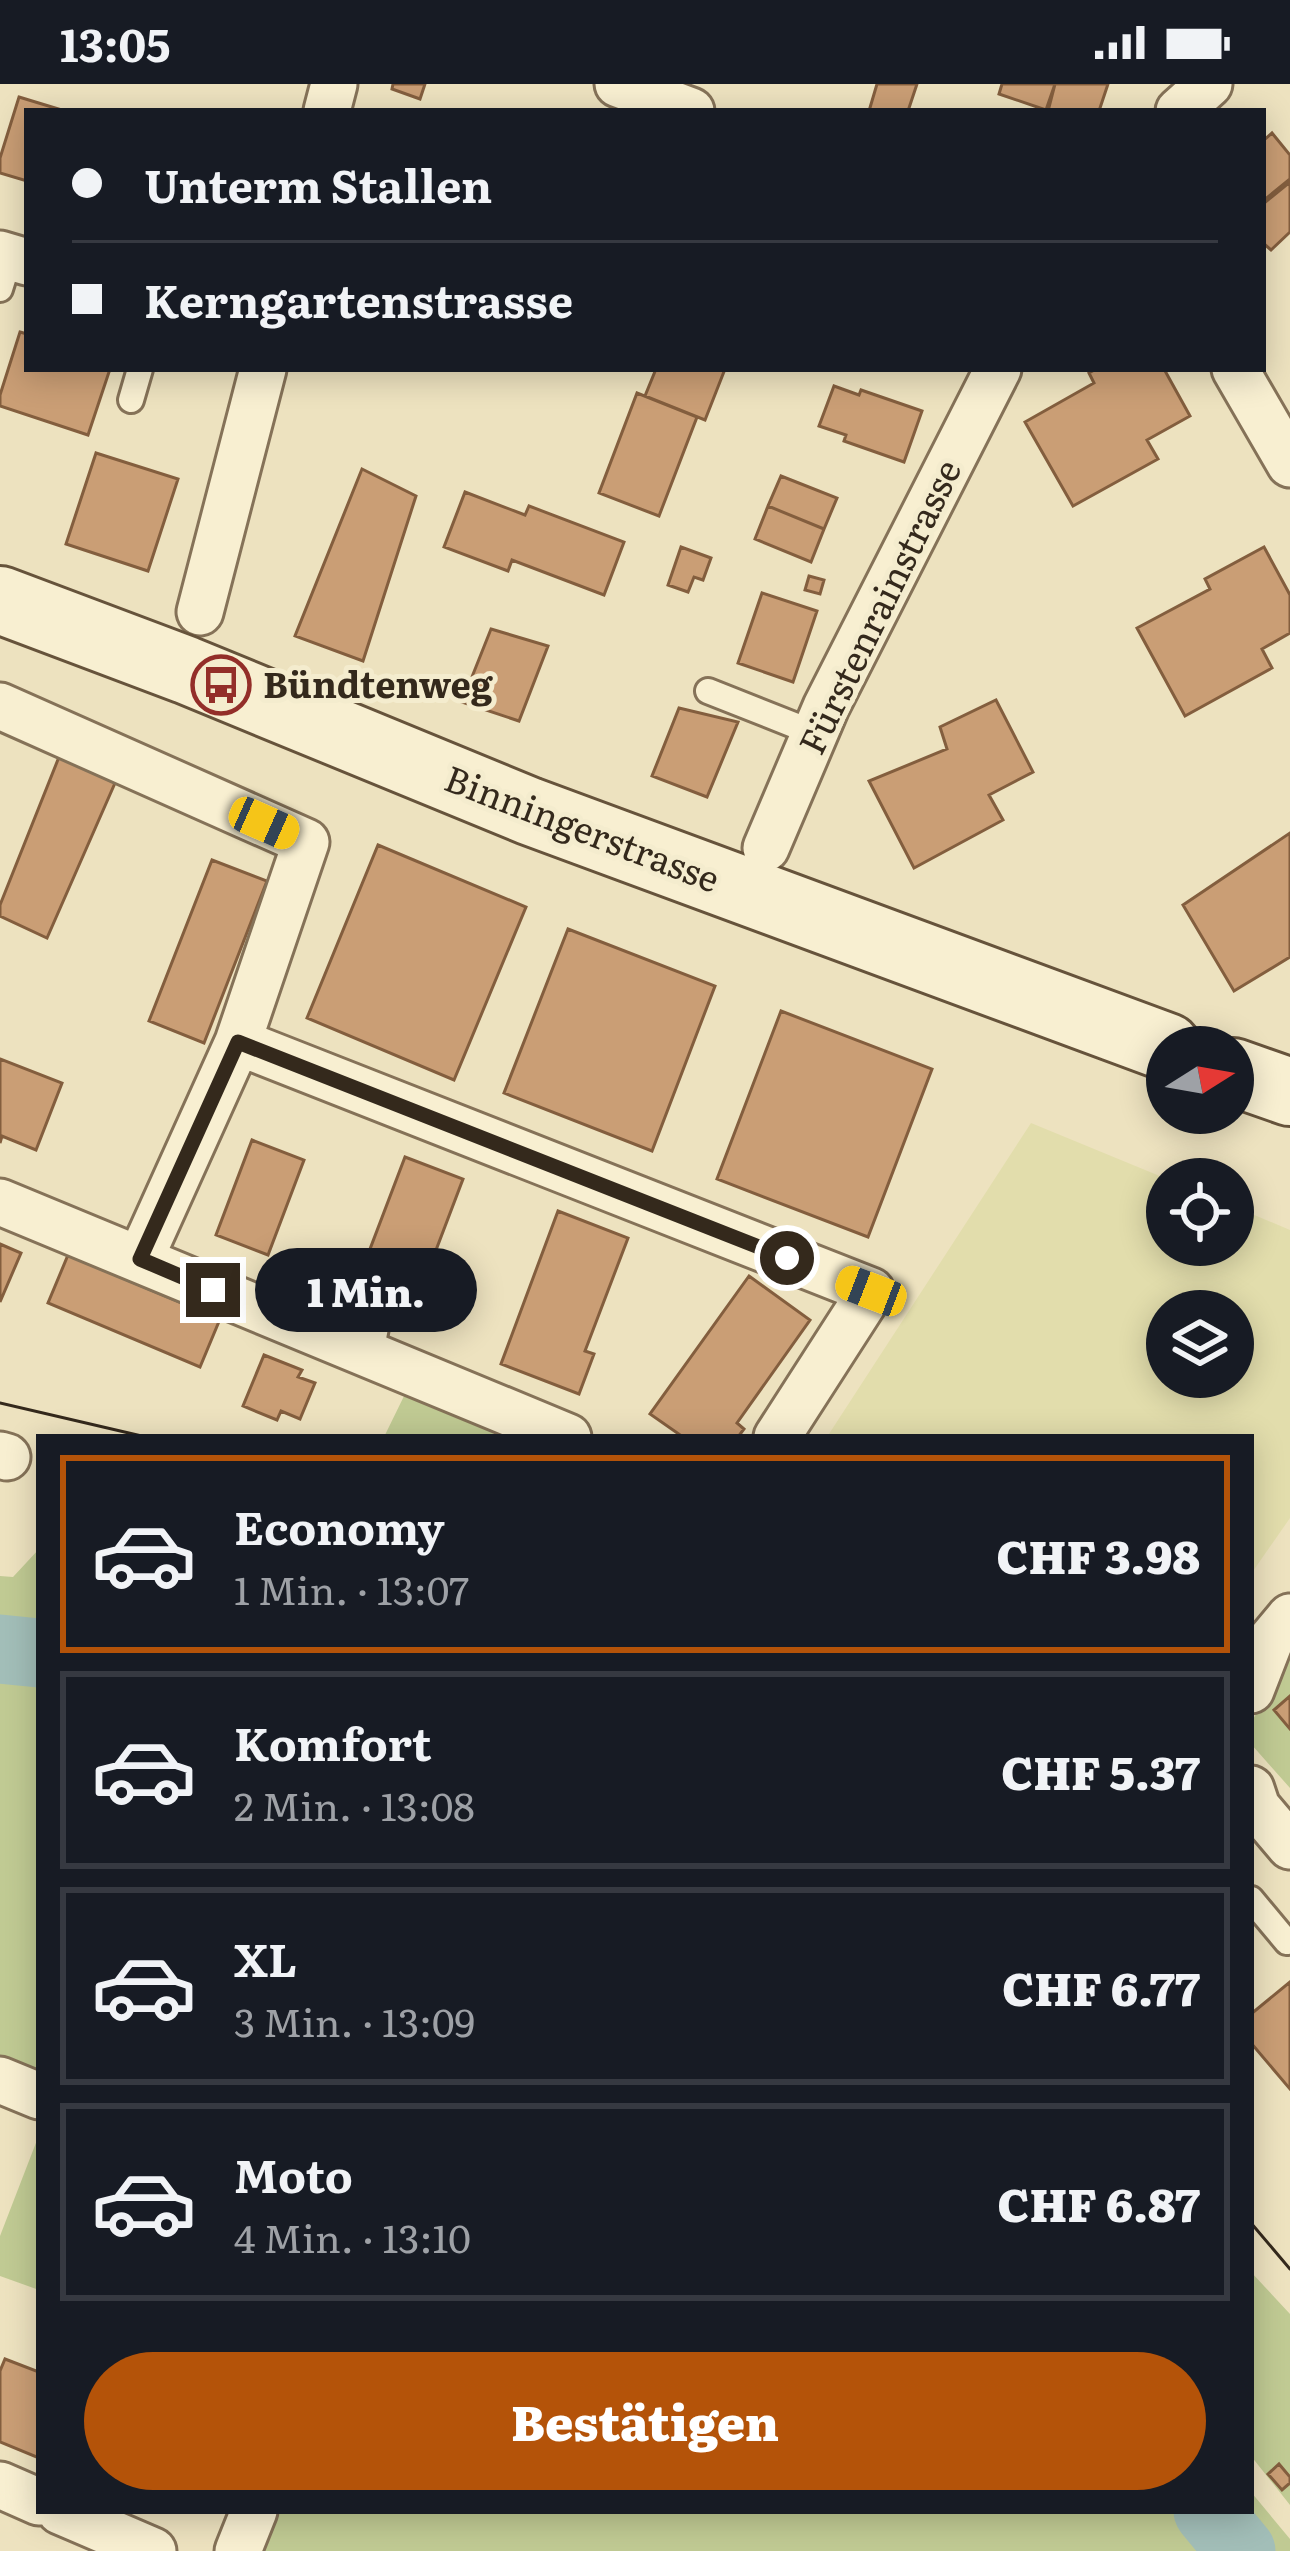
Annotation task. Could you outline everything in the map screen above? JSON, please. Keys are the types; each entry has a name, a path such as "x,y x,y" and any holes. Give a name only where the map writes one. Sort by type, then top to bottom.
{"main road":[{"name":"Binningerstrasse","path":"0,600 186,670 551,819 1146,1040"},
{"path":"1254,1079 1290,1092"}],"street":[{"path":"618,84 683,108"},
{"path":"200,612 262,372"},
{"name":"Fürstenrainstrasse","path":"766,848 814,733 996,372"},
{"path":"1237,372 1290,464"},
{"path":"0,706 306,842 238,1042 140,1259"},
{"path":"238,1042 871,1291 779,1434"},
{"path":"0,1202 561,1434"},
{"path":"1254,1682 1270,1641 1290,1617"},
{"path":"1254,1798 1290,1846"},
{"path":"0,2080 36,2095"},
{"path":"0,2485 36,2501"},
{"path":"67,2514 153,2551"},
{"path":"238,2551 253,2514"}],"lane":[{"path":"131,400 139,372"},
{"path":"708,691 814,733"},
{"path":"371,1353 384,1287"},
{"path":"1254,1904 1290,1940"}],"shaded area":[{"path":"1031,1123 1146,1170 1146,1266 1254,1266 1254,1215 1290,1230 1290,1518 1254,1570 1254,1434 829,1434"}],"green space":[{"path":"406,1392 495,1434 385,1434"},
{"path":"36,1552 36,2077 0,2062 0,1576 13,1577"},
{"path":"1290,1653 1290,1788 1254,1747 1254,1718"},
{"path":"36,2143 36,2289 0,2276 0,2236"},
{"path":"1254,2275 1290,2314 1290,2505 1254,2460"},
{"path":"1254,2496 1290,2539 1290,2551 253,2551 269,2514 1254,2514"}],"building":[{"path":"393,84 425,84 420,99 392,89"},
{"path":"877,84 917,84 909,108 870,108"},
{"path":"1002,84 1055,84 1047,108 999,94"},
{"path":"1055,84 1108,84 1100,108 1049,108"},
{"path":"19,97 55,108 24,108 24,180 0,173 0,158"},
{"path":"1272,133 1290,155 1290,179 1266,199 1266,138"},
{"path":"1290,182 1290,232 1271,250 1266,246 1266,202"},
{"path":"20,332 24,333 24,372 109,372 88,435 0,406"},
{"path":"655,372 724,372 705,420 645,396"},
{"path":"1166,372 1190,416 1147,440 1158,459 1073,506 1025,422 1094,383 1089,373"},
{"path":"834,386 922,411 904,462 844,441 846,435 819,426"},
{"path":"637,393 697,417 659,516 599,493"},
{"path":"96,453 178,479 148,571 66,544"},
{"path":"362,469 416,496 363,661 295,636"},
{"path":"781,476 837,498 824,529 768,506"},
{"path":"465,492 525,515 529,506 624,542 604,595 512,560 508,571 444,547"},
{"path":"768,506 824,529 811,562 755,539"},
{"path":"681,547 711,558 703,580 694,577 688,592 668,585"},
{"path":"1264,547 1290,595 1290,633 1262,649 1272,668 1185,716 1137,628 1210,589 1205,579"},
{"path":"809,576 824,580 820,594 805,590"},
{"path":"762,593 817,611 793,682 738,663"},
{"path":"491,629 548,646 519,721 462,702"},
{"path":"996,700 1033,772 989,795 1003,820 914,868 869,781 947,749 940,727"},
{"path":"679,708 738,722 707,797 652,776"},
{"path":"59,757 115,783 47,938 0,916 0,905"},
{"path":"1290,833 1290,957 1234,991 1183,905"},
{"path":"378,845 526,907 454,1080 307,1018"},
{"path":"212,860 267,881 204,1043 149,1021"},
{"path":"568,929 715,986 652,1151 504,1093"},
{"path":"781,1011 932,1069 868,1237 717,1179"},
{"path":"0,1059 62,1083 36,1150 2,1136 0,1143"},
{"path":"252,1140 304,1160 268,1255 216,1235"},
{"path":"405,1157 463,1179 425,1279 367,1257"},
{"path":"558,1211 628,1238 585,1351 594,1354 579,1394 501,1364"},
{"path":"0,1244 21,1253 0,1302"},
{"path":"68,1255 220,1319 200,1367 48,1303"},
{"path":"749,1276 810,1320 737,1423 744,1429 740,1434 679,1434 650,1414"},
{"path":"264,1355 302,1370 298,1377 315,1383 300,1419 281,1411 277,1420 243,1406"},
{"path":"1290,1696 1290,1729 1274,1710"},
{"path":"1290,1982 1290,2089 1254,2047 1254,2012"},
{"path":"5,2359 36,2371 36,2457 0,2442 0,2371"},
{"path":"1279,2464 1290,2477 1282,2490 1268,2474"}],"waterway":[{"path":"0,1649 36,1653"},
{"path":"1210,2514 1241,2551"}],"tram line":[{"path":"0,1403 133,1434"},
{"path":"1254,2227 1290,2269"}],"place":[{"name":"Bündtenweg","path":"221,685"}],"route":[{"path":"213,1290 140,1259 238,1042 787,1258"}]}
